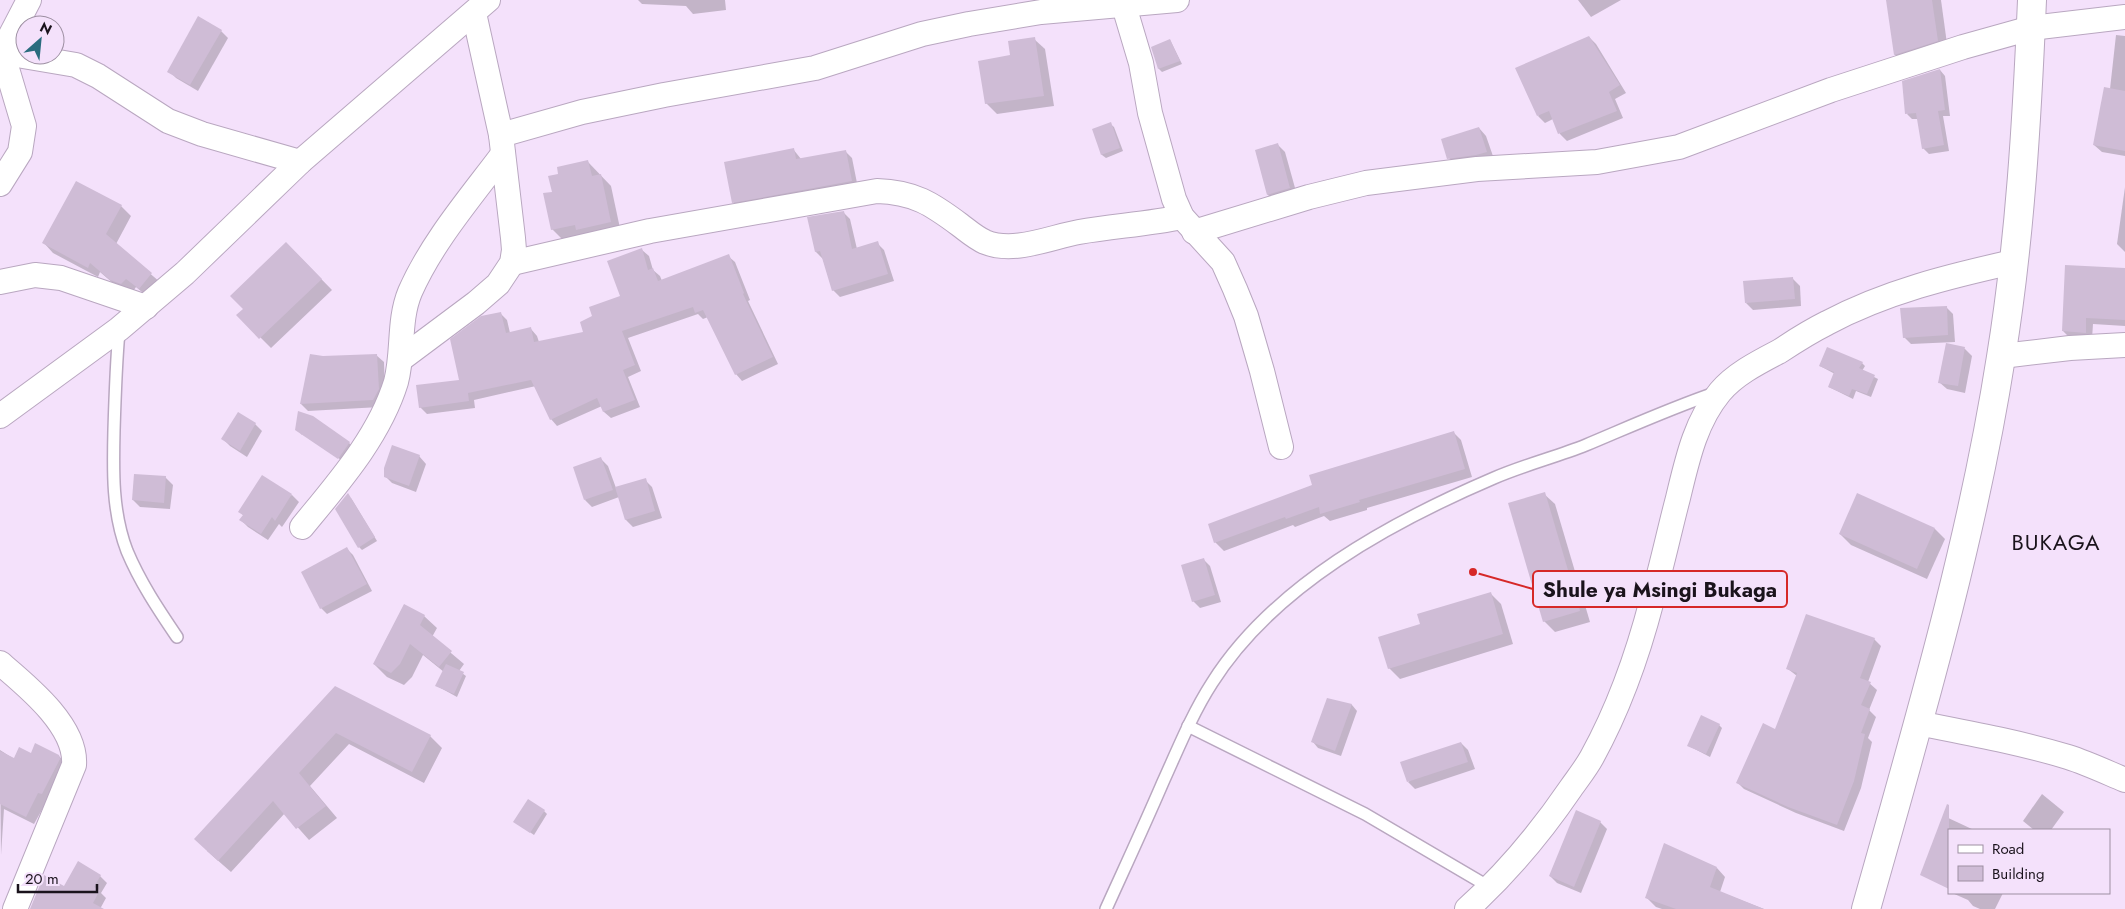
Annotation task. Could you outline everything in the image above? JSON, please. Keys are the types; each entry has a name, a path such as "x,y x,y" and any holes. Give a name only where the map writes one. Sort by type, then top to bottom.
{"street":[{"path":"0,184 20,152 24,126 1,52 29,0"},
{"path":"1866,909 1918,723 1969,523 1988,433 2002,356 2014,262 2023,156 2032,0"},
{"path":"302,527 360,452 384,414 396,381 401,359 401,328 407,302 424,264 502,144 582,112 815,68 922,34 1041,12 1165,1"},
{"path":"1124,6 1141,63 1150,114 1174,199 1188,224 1223,262 1235,289 1246,316 1281,447"},
{"path":"401,359 476,303 498,284 512,264 513,244 502,144 480,7"},
{"path":"0,416 119,329 185,273 300,162 480,7"},
{"path":"512,264 650,231 877,192 895,192 911,195 931,204 985,242 995,245 1016,245 1079,232 1151,224 1188,224 1366,184 1477,169 1597,162 1679,147 1831,90 1962,47 2031,28 2125,17"},
{"path":"1,52 76,65 98,76 168,122 202,134 300,162"},
{"path":"1467,909 1491,888 1554,814 1592,758 1628,681 1652,600 1687,459 1698,428 1708,408 1721,391 1739,376 1828,322 1890,296 1945,277 2014,262"},
{"path":"0,282 35,275 61,278 146,306"},
{"path":"2002,356 2070,348 2125,345"},
{"path":"0,663 52,713 67,734 74,748 75,757 74,765 15,909"},
{"path":"1918,723 1984,735 2070,758 2125,780"}],"lane":[{"path":"119,329 115,386 113,477 117,514 127,550 145,588 177,637"},
{"path":"1106,909 1188,726 1212,683 1246,636 1284,599 1329,567 1406,519 1496,477 1585,445 1666,410 1721,391"},
{"path":"1188,726 1365,814 1491,888"}],"building":[{"path":"1886,0 1932,0 1938,41 1894,55"},
{"path":"198,16 222,30 190,85 167,72"},
{"path":"1589,36 1620,85 1609,92 1617,111 1558,134 1549,111 1537,116 1515,68"},
{"path":"1035,37 1044,96 985,104 978,61 1010,55 1008,41"},
{"path":"1170,39 1180,61 1158,69 1151,47"},
{"path":"1940,69 1945,110 1938,111 1944,145 1922,149 1916,113 1905,114 1902,81"},
{"path":"2104,87 2125,91 2125,151 2093,145"},
{"path":"1111,122 1120,148 1101,155 1092,129"},
{"path":"1479,127 1487,152 1447,159 1441,139"},
{"path":"1278,143 1290,188 1267,195 1255,150"},
{"path":"794,148 796,159 846,150 852,181 732,203 724,162"},
{"path":"588,160 592,176 601,174 611,222 576,230 575,225 551,230 543,193 552,192 548,176 558,174 557,167"},
{"path":"76,181 122,205 106,234 152,273 139,289 126,279 121,284 110,280 90,263 88,268 42,243"},
{"path":"844,211 852,249 878,241 888,274 832,291 820,251 815,252 807,217"},
{"path":"286,242 322,279 259,339 236,315 243,309 230,296"},
{"path":"642,248 648,270 653,268 658,281 729,254 743,294 773,357 735,375 703,310 695,313 693,307 622,331 635,365 623,370 635,400 603,412 597,398 550,420 531,380 468,393 469,401 419,408 416,385 459,380 450,339 481,316 501,312 506,333 531,327 534,342 583,332 580,322 592,316 589,307 620,296 607,261"},
{"path":"2065,265 2125,268 2125,320 2086,318 2086,333 2062,331"},
{"path":"1793,277 1795,299 1745,303 1743,281"},
{"path":"1947,306 1948,335 1903,338 1900,308"},
{"path":"1946,343 1965,347 1958,386 1938,383"},
{"path":"1827,347 1863,362 1859,368 1875,375 1867,394 1852,389 1849,396 1828,387 1834,372 1819,366"},
{"path":"310,354 323,356 377,354 379,389 373,400 300,404"},
{"path":"298,411 313,416 350,442 338,459 295,430"},
{"path":"238,412 256,423 240,451 221,439"},
{"path":"1454,431 1465,469 1359,500 1360,502 1320,514 1319,507 1286,519 1285,517 1214,543 1208,524 1312,485 1309,475"},
{"path":"392,445 420,455 409,486 384,477 384,468"},
{"path":"601,457 613,490 584,500 573,467"},
{"path":"134,474 166,476 164,503 132,500"},
{"path":"262,475 292,494 275,521 272,517 261,534 239,520 243,515 238,512"},
{"path":"646,478 655,511 625,520 615,487"},
{"path":"1545,492 1580,611 1543,622 1508,503"},
{"path":"348,493 375,537 358,548 335,509"},
{"path":"1857,493 1935,528 1917,569 1839,534"},
{"path":"347,547 367,584 320,609 301,572"},
{"path":"1204,558 1215,595 1192,602 1181,565"},
{"path":"1491,592 1503,634 1388,669 1378,637 1420,624 1417,614"},
{"path":"404,604 425,615 420,625 452,651 439,667 410,644 400,664 391,673 373,664"},
{"path":"1806,614 1875,638 1860,678 1871,682 1861,705 1870,709 1861,733 1865,734 1854,781 1837,825 1788,807 1736,783 1763,723 1775,729 1797,673 1786,669"},
{"path":"446,664 464,672 454,694 435,686"},
{"path":"335,686 431,735 412,772 336,733 299,773 326,806 296,829 273,801 218,861 194,839"},
{"path":"1327,698 1352,704 1335,751 1311,742"},
{"path":"1701,715 1720,724 1706,754 1687,746"},
{"path":"1461,742 1468,762 1407,782 1400,762"},
{"path":"35,743 59,755 60,759 42,794 38,793 26,817 0,804 0,751 14,758 19,747 31,753"},
{"path":"528,799 545,810 530,833 513,822"},
{"path":"1947,804 1949,805 1948,889 1920,875"},
{"path":"1576,810 1601,821 1574,887 1549,876"},
{"path":"1664,843 1717,867 1710,887 1764,909 1676,909 1645,898"},
{"path":"78,861 101,875 94,887 100,890 93,903 104,909 30,909 44,875 64,886"}],"place":[{"name":"Shule ya Msingi Bukaga","path":"1473,572"}],"district":[{"name":"BUKAGA","path":"2056,542"}]}
